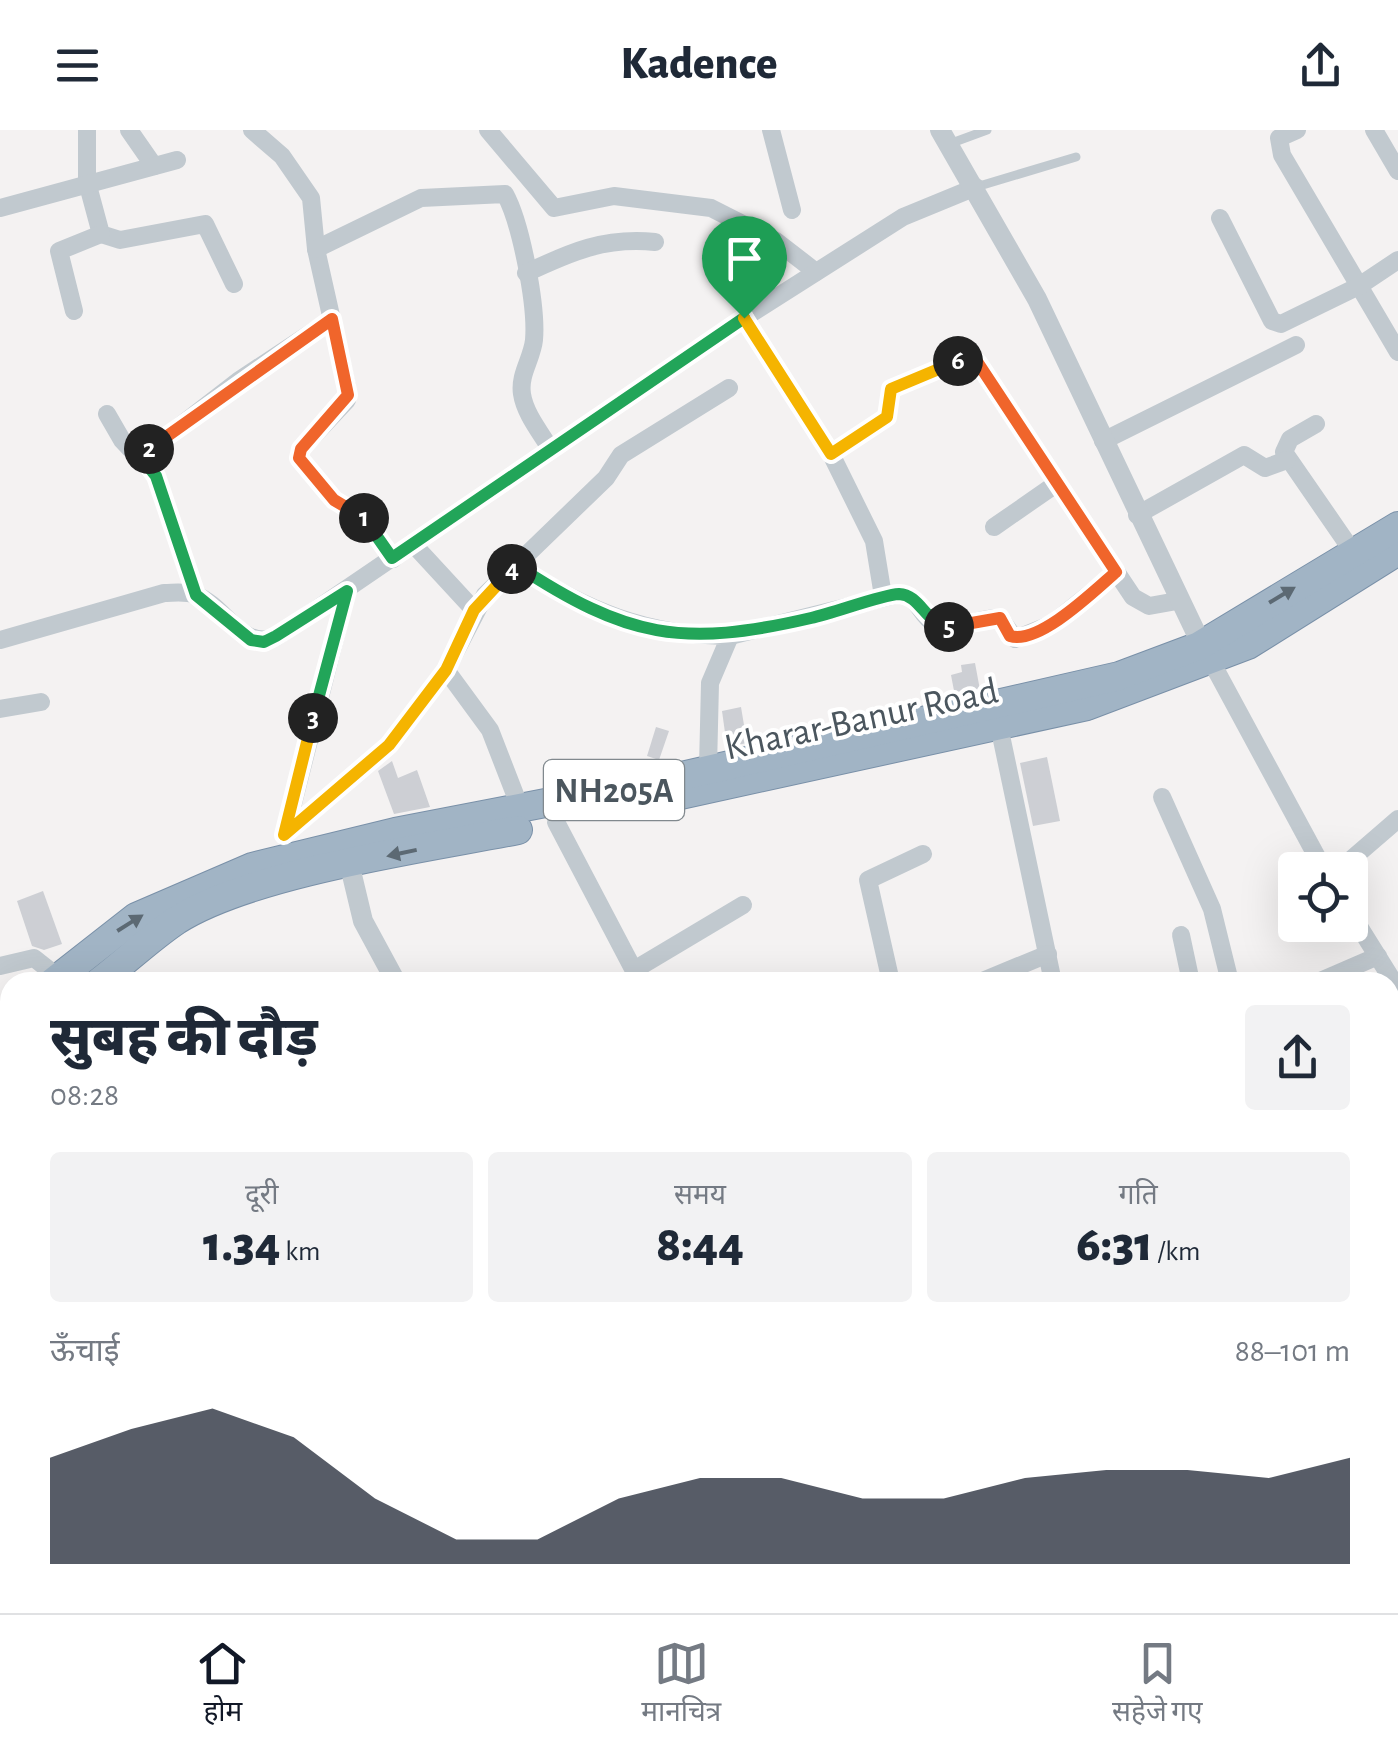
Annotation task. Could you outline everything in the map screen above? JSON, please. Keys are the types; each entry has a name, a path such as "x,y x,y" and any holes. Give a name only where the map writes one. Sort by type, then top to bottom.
{"highway":[{"name":"NH205A","path":"346,855 520,810 1050,694 1205,654 1353,552 1398,526"},
{"name":"Kharar-Banur Road","path":"112,972 178,919 284,858 346,855 556,822 1088,706 1205,654 1248,645 1398,551"},
{"name":"NH205A","path":"66,972 136,917 200,886 284,858"}],"street":[{"path":"87,130 87,182 101,234 113,240 204,224 234,284"},
{"path":"129,130 154,166"},
{"path":"252,130 304,183 314,210 316,249 348,395 301,449 299,458 334,500 365,518 392,558"},
{"path":"488,130 554,208 614,196 712,208 776,241 816,272"},
{"path":"771,130 792,210"},
{"path":"1296,130 1279,138 1282,154 1398,352"},
{"path":"1374,130 1398,171"},
{"path":"943,138 976,187 1036,298 1177,601 1314,852"},
{"path":"0,208 177,160"},
{"path":"316,249 421,198 504,194 528,179"},
{"path":"107,414 122,440 156,476 196,595 251,640 264,642 414,546 744,318 916,210 976,187"},
{"path":"504,194 514,214 534,338 524,370 522,397 551,450"},
{"path":"1220,218 1272,321 1290,322 1398,260"},
{"path":"74,312 59,251 101,234"},
{"path":"526,273 601,242 655,242"},
{"path":"744,318 831,454 874,542 883,596"},
{"path":"140,456 238,382 332,319"},
{"path":"1103,440 1296,345"},
{"path":"831,454 887,417 891,389 967,357 978,363 1056,484 1142,604 1177,601"},
{"path":"284,858 389,745 446,670 474,610 516,565 606,478 622,455 729,388"},
{"path":"1316,424 1285,444 1287,460 1353,552"},
{"path":"1137,514 1244,455 1265,468 1287,460"},
{"path":"994,527 1056,484"},
{"path":"414,546 474,610"},
{"path":"516,565 600,614 658,630 730,636 855,608 883,596 908,595 929,620 943,626 1000,618 1015,639 1052,624 1116,572"},
{"path":"284,858 347,591"},
{"path":"0,640 164,593 196,595"},
{"path":"708,768 710,682 730,636"},
{"path":"446,670 490,730 520,810"},
{"path":"0,710 41,702"},
{"path":"999,726 1051,972"},
{"path":"1162,797 1212,909 1228,972"},
{"path":"1361,852 1398,820"},
{"path":"556,822 635,972"},
{"path":"889,972 868,880 923,854"},
{"path":"346,855 368,933 390,972"},
{"path":"643,972 743,904"},
{"path":"1181,935 1189,972"},
{"path":"1368,940 1388,972"},
{"path":"1004,972 1048,954"},
{"path":"1341,972 1378,956"},
{"path":"0,966 34,958 48,972"}],"lane":[{"path":"943,138 987,130"},
{"path":"976,187 1076,157"}],"building":[{"path":"975,663 980,690 955,696 951,675 962,672 961,665"},
{"path":"741,707 747,743 727,747 722,711"},
{"path":"656,727 669,731 659,760 647,756"},
{"path":"1047,757 1060,821 1033,826 1020,763"},
{"path":"392,761 398,778 417,770 430,807 394,814 378,771"},
{"path":"43,891 62,944 44,950 32,946 17,901"}],"route":[{"path":"744,318 831,454 887,417 891,389 967,357 973,359 1116,572 1052,624 1022,638 1010,636 1000,618 952,627 936,624 914,599 899,594 757,631 705,636 658,630 600,614 568,599 516,565 474,610 446,670 389,745 284,835 347,591 276,636 264,642 251,640 196,595 156,476 140,456 238,382 332,319 347,400 301,449 299,458 334,500 365,518 392,558 744,318"}]}
